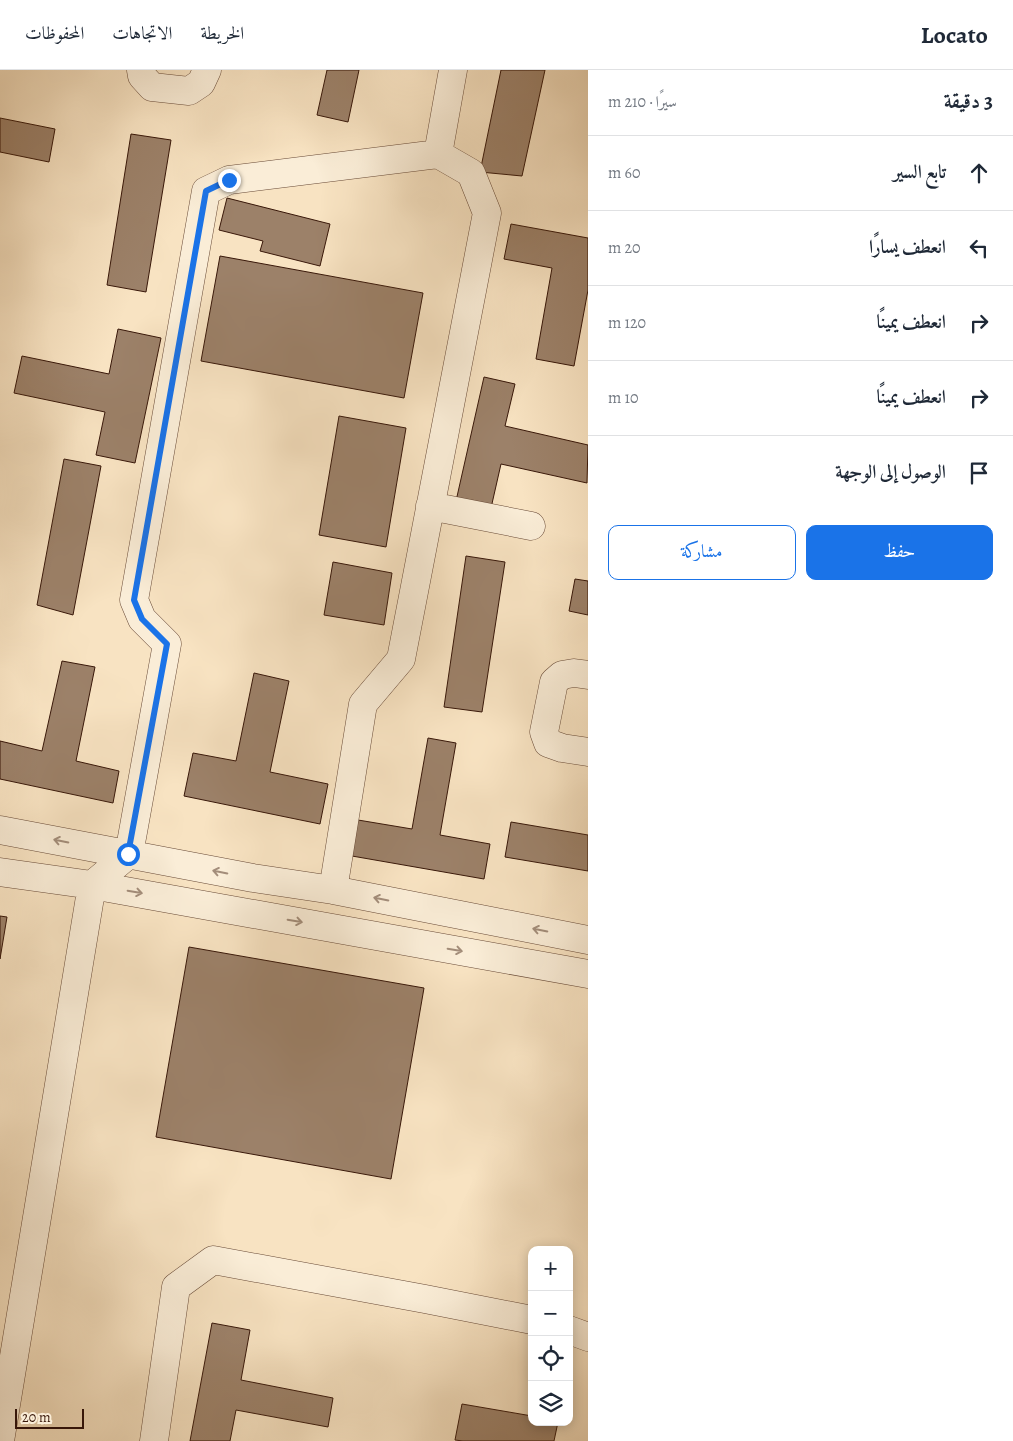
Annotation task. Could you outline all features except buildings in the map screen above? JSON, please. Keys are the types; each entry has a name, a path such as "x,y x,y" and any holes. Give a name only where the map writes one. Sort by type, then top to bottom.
{"street":[{"path":"141,70 142,76 152,87 189,91 201,83 207,70"},
{"path":"438,154 453,70"},
{"path":"0,1441 92,885 128,854 167,644 142,619 134,600 206,191 229,180 438,154 471,173 487,213 401,659 363,704 333,890"},
{"path":"430,506 531,526"},
{"path":"588,675 574,673 562,675 554,682 544,732 548,743 562,748 588,752"},
{"path":"0,830 253,878 333,890 588,940"},
{"path":"0,872 92,885 588,974"},
{"path":"154,1441 176,1287 213,1260 528,1319"},
{"path":"573,1331 588,1337"}],"route":[{"path":"128,854 167,644 142,619 134,600 206,191 229,180"}]}
